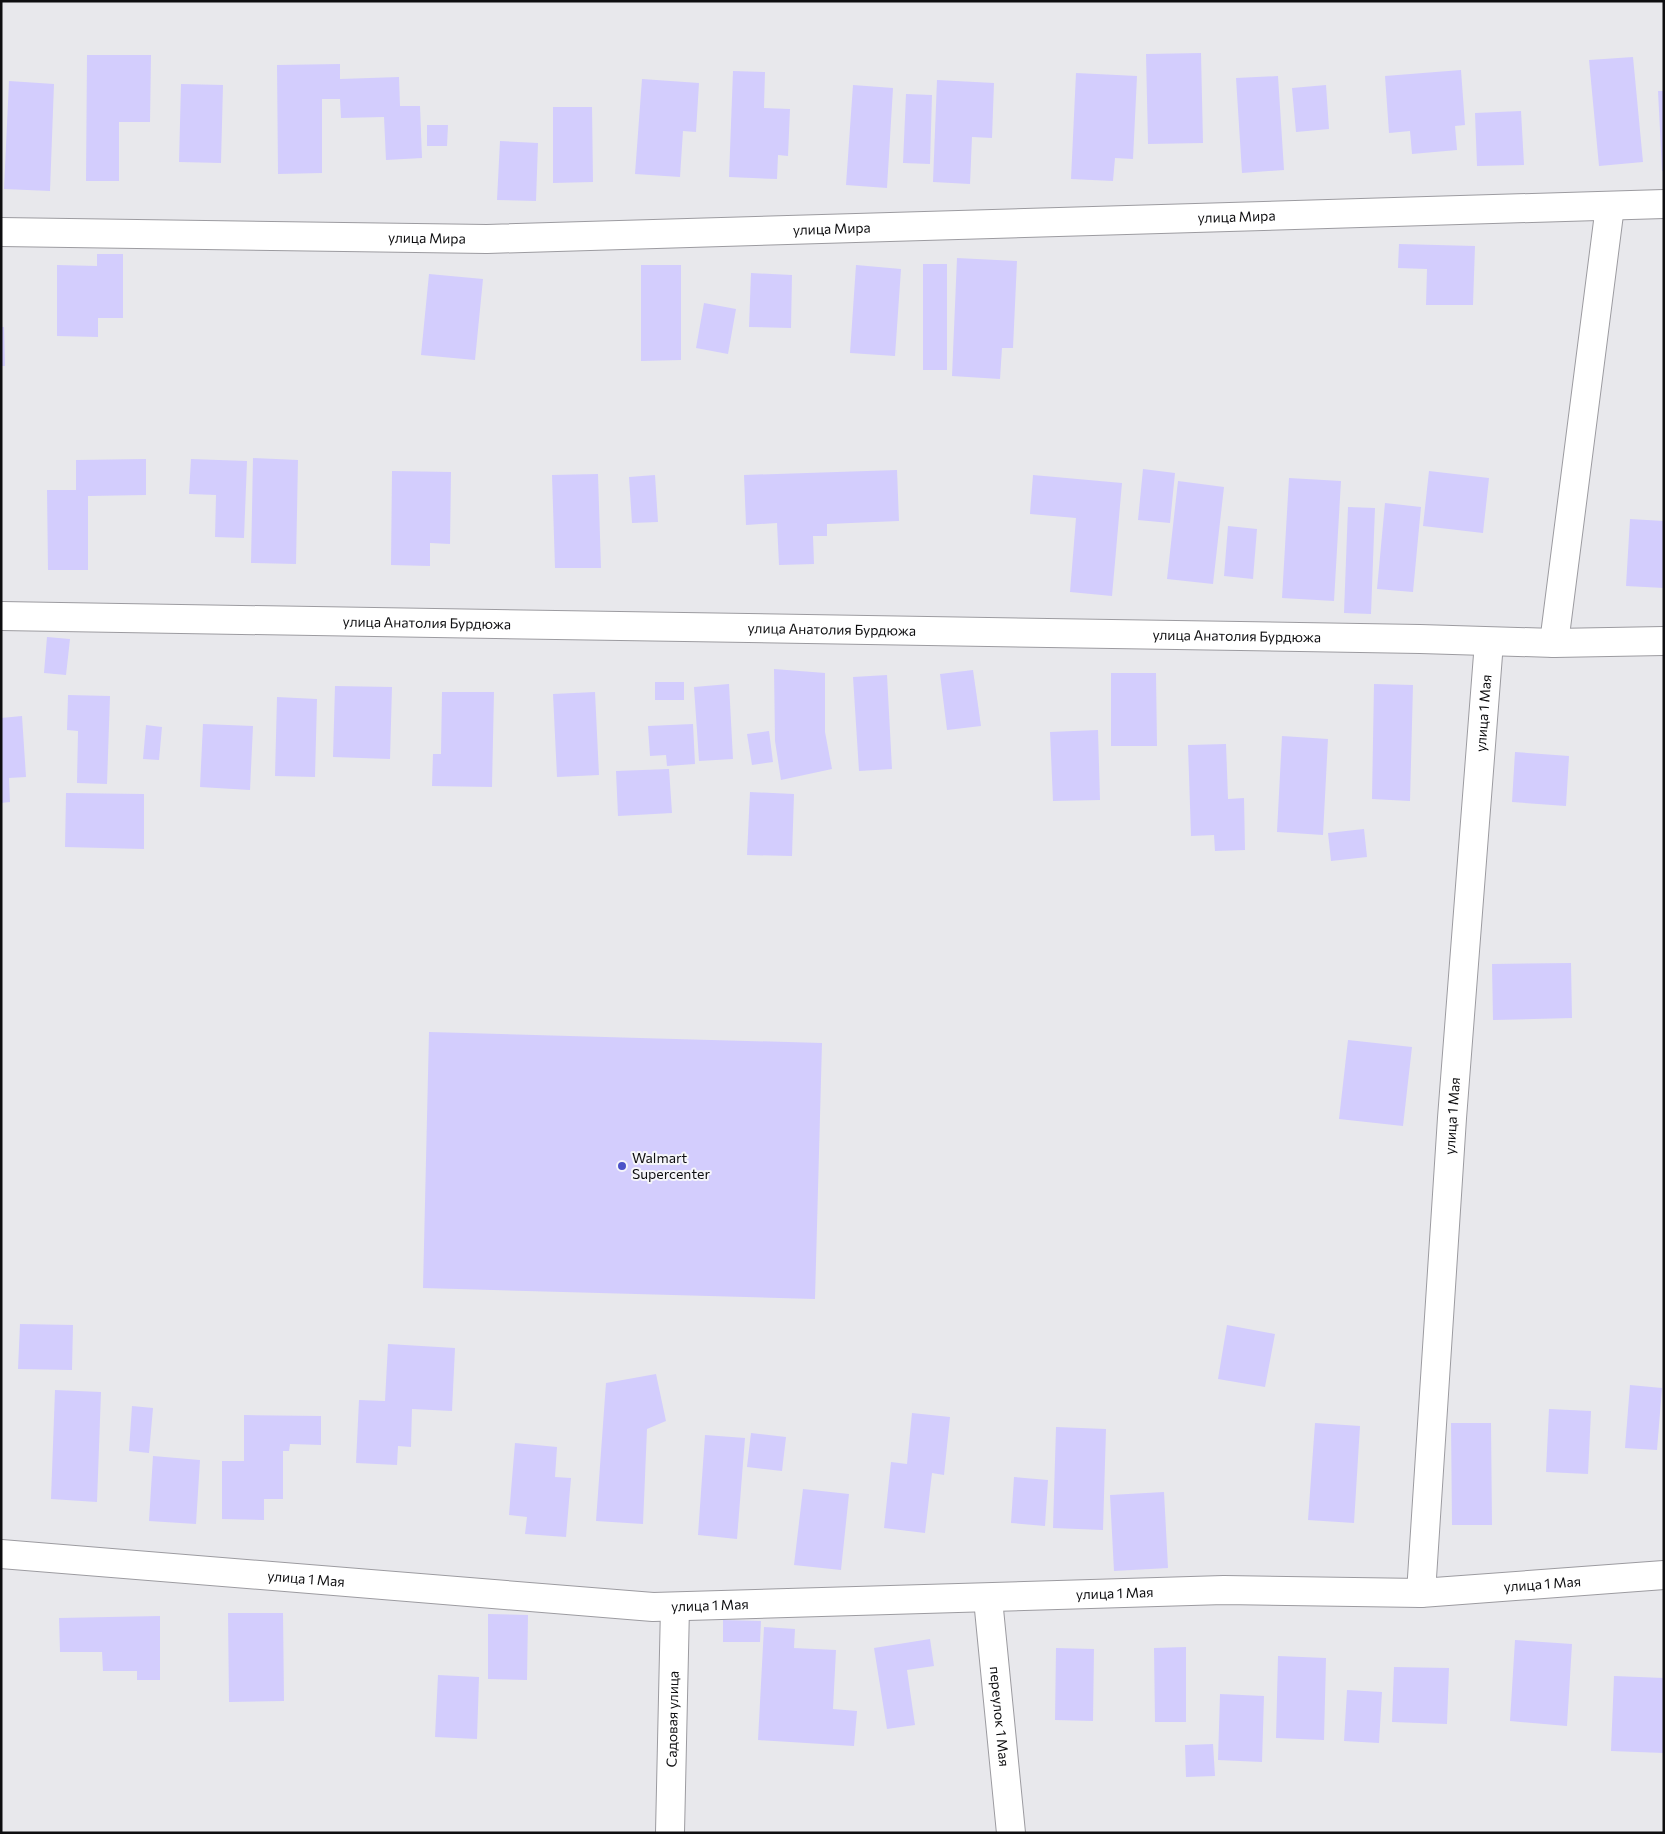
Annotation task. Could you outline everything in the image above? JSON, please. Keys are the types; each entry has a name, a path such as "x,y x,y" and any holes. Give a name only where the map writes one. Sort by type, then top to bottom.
{"street":[{"name":"улица Мира","path":"1,232 487,238 1664,204"},
{"path":"1554,643 1610,206"},
{"name":"улица Анатолия Бурдюжа","path":"1,616 1420,639 1554,643 1664,641"},
{"name":"улица 1 Мая","path":"1421,1593 1452,1118 1489,642"},
{"name":"улица 1 Мая","path":"1,1554 653,1608 1224,1590 1421,1593 1664,1575"},
{"name":"переулок 1 Мая","path":"988,1598 1011,1833"},
{"name":"Садовая улица","path":"670,1833 675,1607"}],"building":[{"path":"1201,53 1203,143 1148,144 1146,54"},
{"path":"87,55 151,55 150,122 119,122 119,181 86,181"},
{"path":"1633,57 1643,162 1599,166 1589,60"},
{"path":"340,64 340,79 399,77 400,106 420,106 422,158 386,160 384,117 341,118 340,99 322,99 322,173 278,174 277,65"},
{"path":"1461,70 1465,125 1455,126 1457,150 1412,154 1410,131 1389,133 1385,76"},
{"path":"733,71 765,72 764,108 790,109 788,156 778,155 777,179 729,177"},
{"path":"1076,73 1137,76 1133,159 1115,158 1113,181 1071,179"},
{"path":"1278,76 1284,170 1242,173 1236,78"},
{"path":"642,79 699,83 696,132 683,131 680,177 635,174"},
{"path":"937,80 994,83 992,138 972,137 970,184 933,182"},
{"path":"9,81 54,84 50,191 4,189"},
{"path":"181,84 223,85 221,163 179,162"},
{"path":"853,85 893,88 887,188 846,185"},
{"path":"1326,85 1329,129 1296,132 1292,88"},
{"path":"1658,91 1664,91 1664,171 1662,171"},
{"path":"906,94 932,95 930,164 903,163"},
{"path":"553,107 592,107 593,182 553,183"},
{"path":"1521,111 1524,165 1477,166 1475,113"},
{"path":"427,125 448,125 447,146 427,146"},
{"path":"500,141 538,143 536,201 497,200"},
{"path":"1399,244 1475,246 1473,305 1426,305 1427,269 1398,268"},
{"path":"97,254 123,254 123,318 98,318 98,337 57,336 57,265 97,266"},
{"path":"957,258 1017,261 1013,348 1002,348 1000,379 952,376"},
{"path":"923,264 947,264 947,370 923,370"},
{"path":"641,265 681,265 681,360 641,361"},
{"path":"856,265 901,269 895,356 850,353"},
{"path":"751,273 792,275 791,328 749,327"},
{"path":"429,274 483,279 475,360 421,355"},
{"path":"704,303 736,309 728,354 696,348"},
{"path":"1,327 4,327 5,366 1,366"},
{"path":"253,458 298,460 296,564 251,563"},
{"path":"146,459 146,495 88,496 88,570 48,570 47,490 76,490 76,460"},
{"path":"191,459 247,461 244,538 215,537 216,495 189,494"},
{"path":"1143,469 1175,473 1170,523 1138,520"},
{"path":"897,470 899,521 827,524 827,536 813,536 814,564 779,565 777,523 746,525 744,475"},
{"path":"392,471 451,472 450,544 430,543 430,566 391,565"},
{"path":"1429,471 1489,478 1483,533 1423,526"},
{"path":"598,474 601,568 555,568 552,475"},
{"path":"655,475 658,522 632,523 629,477"},
{"path":"1033,475 1122,483 1112,596 1070,592 1076,518 1030,514"},
{"path":"1289,478 1341,481 1334,601 1282,598"},
{"path":"1178,481 1224,487 1213,584 1167,579"},
{"path":"1385,503 1421,507 1413,592 1377,589"},
{"path":"1348,507 1375,508 1371,614 1344,613"},
{"path":"1630,519 1664,521 1664,588 1626,586"},
{"path":"1228,526 1257,529 1253,579 1224,576"},
{"path":"47,637 70,639 66,675 44,673"},
{"path":"774,669 825,673 825,732 832,769 781,780 775,741"},
{"path":"973,670 981,726 947,730 940,674"},
{"path":"1111,673 1156,673 1157,746 1111,746"},
{"path":"887,675 892,769 859,771 853,677"},
{"path":"655,682 684,682 684,700 655,700"},
{"path":"729,684 733,759 699,761 694,687"},
{"path":"1374,684 1413,685 1410,801 1372,799"},
{"path":"335,686 392,687 390,759 333,757"},
{"path":"442,692 494,692 492,787 432,786 433,754 441,754"},
{"path":"595,692 599,775 557,777 553,694"},
{"path":"68,695 110,696 107,784 77,783 78,731 67,730"},
{"path":"277,697 317,699 315,777 275,776"},
{"path":"22,716 26,777 9,778 10,802 1,803 1,718"},
{"path":"203,724 253,726 250,790 200,787"},
{"path":"693,724 695,764 667,766 666,755 650,756 648,726"},
{"path":"146,725 162,727 159,760 143,759"},
{"path":"1098,730 1100,800 1053,801 1050,732"},
{"path":"769,731 773,762 752,765 747,734"},
{"path":"1282,736 1328,739 1323,835 1277,832"},
{"path":"1226,744 1228,799 1244,798 1245,850 1215,851 1214,835 1191,836 1188,745"},
{"path":"1515,752 1569,756 1566,806 1512,802"},
{"path":"669,769 672,813 618,816 616,771"},
{"path":"750,792 794,794 792,856 747,855"},
{"path":"66,793 144,794 144,849 65,847"},
{"path":"1364,829 1367,857 1331,861 1328,833"},
{"path":"1571,963 1572,1018 1493,1020 1492,964"},
{"name":"Walmart Supercenter","path":"429,1032 822,1043 815,1299 423,1288"},
{"path":"1348,1040 1412,1047 1403,1126 1339,1119"},
{"path":"20,1324 73,1325 72,1370 18,1369"},
{"path":"1227,1325 1275,1334 1265,1387 1218,1379"},
{"path":"388,1344 455,1348 452,1411 412,1409 411,1447 398,1446 397,1465 356,1463 359,1400 385,1401"},
{"path":"656,1374 666,1421 647,1429 643,1524 596,1521 606,1383"},
{"path":"1630,1385 1662,1388 1657,1450 1625,1448"},
{"path":"55,1390 101,1392 97,1502 51,1499"},
{"path":"132,1406 153,1408 149,1453 129,1451"},
{"path":"1549,1409 1591,1411 1588,1474 1546,1472"},
{"path":"912,1413 950,1417 944,1475 932,1473 925,1533 884,1528 891,1462 907,1464"},
{"path":"244,1415 321,1416 321,1445 290,1444 289,1451 283,1451 283,1499 264,1499 264,1520 222,1519 222,1461 244,1461"},
{"path":"1315,1423 1360,1426 1354,1523 1308,1520"},
{"path":"1451,1423 1491,1423 1492,1525 1452,1525"},
{"path":"1056,1427 1106,1429 1103,1530 1053,1528"},
{"path":"751,1433 786,1437 782,1471 747,1467"},
{"path":"705,1435 745,1438 737,1539 698,1535"},
{"path":"515,1443 557,1447 555,1477 571,1478 566,1537 525,1534 527,1517 509,1515"},
{"path":"153,1456 200,1460 196,1524 149,1521"},
{"path":"1014,1477 1048,1480 1045,1526 1011,1523"},
{"path":"803,1489 849,1494 841,1570 794,1565"},
{"path":"1164,1492 1168,1568 1114,1571 1110,1495"},
{"path":"228,1613 283,1613 284,1701 229,1702"},
{"path":"488,1614 528,1615 527,1680 488,1679"},
{"path":"160,1616 160,1680 137,1680 137,1671 103,1671 102,1652 60,1652 59,1618"},
{"path":"723,1620 761,1621 760,1642 723,1642"},
{"path":"764,1627 795,1629 794,1648 836,1650 833,1709 857,1711 854,1746 758,1740"},
{"path":"930,1639 934,1666 907,1670 915,1725 887,1729 874,1648"},
{"path":"1515,1640 1572,1644 1567,1726 1510,1721"},
{"path":"1186,1647 1186,1722 1155,1722 1154,1648"},
{"path":"1056,1648 1094,1649 1093,1721 1055,1720"},
{"path":"1278,1656 1326,1658 1324,1740 1276,1738"},
{"path":"1394,1667 1449,1668 1447,1724 1392,1722"},
{"path":"438,1675 479,1677 477,1739 435,1737"},
{"path":"1614,1676 1664,1678 1664,1753 1611,1751"},
{"path":"1347,1690 1382,1692 1379,1743 1344,1741"},
{"path":"1220,1694 1264,1696 1262,1762 1218,1760"},
{"path":"1213,1744 1215,1776 1186,1777 1185,1745"}],"place":[{"name":"Walmart Supercenter","path":"622,1166"}]}
